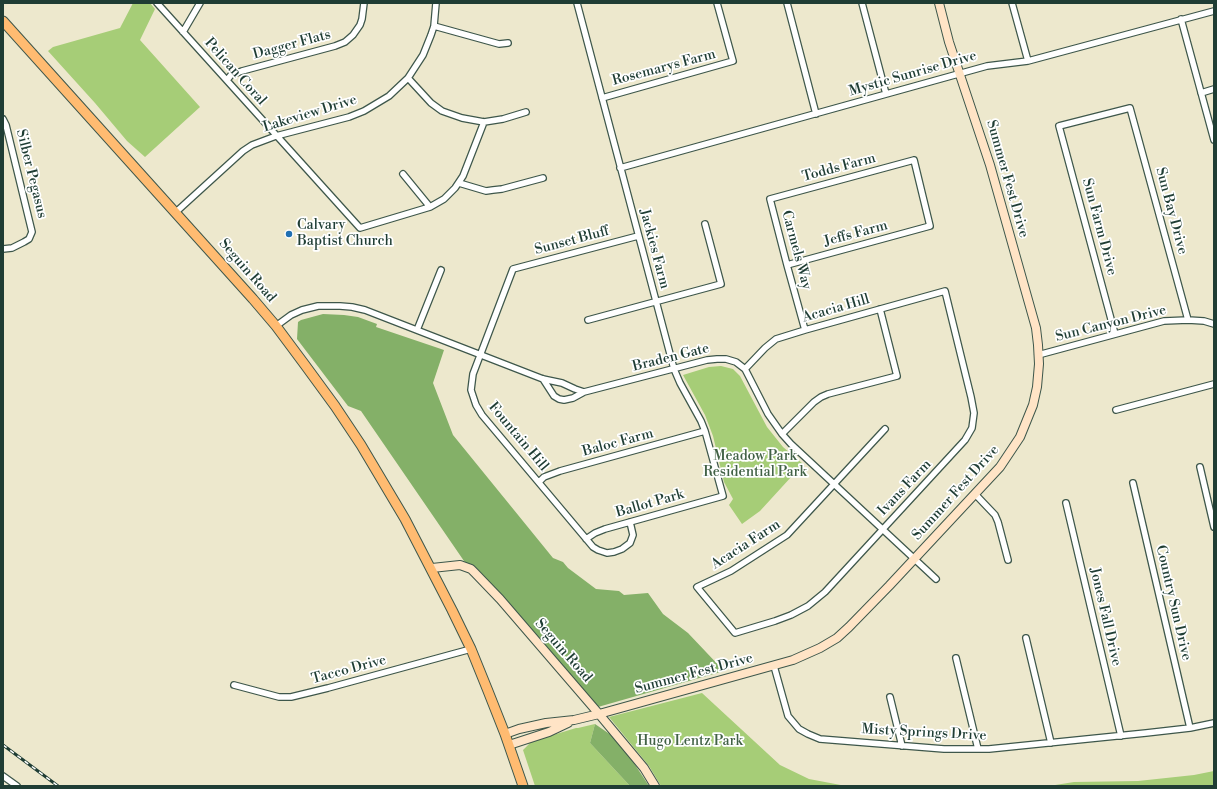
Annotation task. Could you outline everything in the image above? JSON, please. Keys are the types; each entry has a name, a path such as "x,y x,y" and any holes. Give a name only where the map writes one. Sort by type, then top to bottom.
{"main road":[{"name":"Seguin Road","path":"3,21 176,212 276,326 310,371 361,445 432,568 471,649 505,734 523,786"}],"street":[{"name":"Pelican Coral","path":"157,3 360,228 430,207"},
{"path":"183,32 200,3"},
{"name":"Dagger Flats","path":"227,80 236,73 345,42 353,35 360,25 364,3"},
{"name":"Lakeview Drive","path":"176,212 242,151 252,145 276,136 349,117 364,111 389,96 408,78 423,55 432,36 436,3"},
{"name":"Jackies Farm","path":"576,3 674,369 705,431 723,496"},
{"name":"Rosemarys Farm","path":"602,98 733,61 717,3"},
{"path":"787,3 816,114"},
{"path":"862,3 886,94"},
{"name":"Summer Fest Drive","path":"505,734 519,729 574,720 599,714 774,666 820,648 837,638 849,627 915,559 1000,467 1020,437 1027,422 1034,399 1039,364 1037,339 1033,318 997,188 949,42 939,3"},
{"path":"1012,3 1028,60"},
{"name":"Mystic Sunrise Drive","path":"620,168 959,73 997,64 1028,60 1214,10"},
{"path":"1181,19 1214,140"},
{"path":"434,26 499,44 508,43"},
{"path":"408,78 424,97 442,111 462,118 484,122 503,119 526,112"},
{"path":"1201,92 1214,89"},
{"name":"Sun Farm Drive","path":"1115,334 1059,126 1130,108"},
{"name":"Sun Bay Drive","path":"1130,108 1188,320"},
{"name":"Silber Pegasus","path":"3,119 6,125 32,227 31,236 24,242 12,248 3,249"},
{"path":"403,174 430,207 444,199 459,183 484,122"},
{"name":"Todds Farm","path":"770,199 914,160 930,226"},
{"path":"459,183 486,191 502,189 543,178"},
{"name":"Carmels Way","path":"770,199 805,330"},
{"path":"588,320 721,284 705,224"},
{"name":"Jeffs Farm","path":"787,265 930,226"},
{"name":"Sunset Bluff","path":"513,269 638,236"},
{"name":"Fountain Hill","path":"513,269 473,374 471,390 476,405 593,547 607,553 622,549 630,543 633,535 630,522"},
{"path":"417,330 441,270"},
{"name":"Acacia Hill","path":"745,369 776,339 880,308 945,291"},
{"name":"Ivans Farm","path":"735,633 775,621 808,606 829,588 956,452 965,440 972,428 974,413 945,291"},
{"path":"276,326 291,315 302,310 318,306 352,307 365,310 543,379 562,383 584,392"},
{"path":"782,434 821,397 896,376 880,308"},
{"name":"Sun Canyon Drive","path":"1038,355 1164,321 1188,320 1204,321 1214,324"},
{"name":"Braden Gate","path":"543,379 554,396 564,400 584,392 717,358 736,362 745,369"},
{"path":"745,369 768,414 782,434 936,579"},
{"path":"1116,410 1214,384"},
{"name":"Acacia Farm","path":"735,633 697,587 731,571 783,538 885,429"},
{"name":"Baloc Farm","path":"539,482 544,478 560,471 705,431"},
{"path":"1200,467 1214,527"},
{"name":"Country Sun Drive","path":"1133,484 1190,728"},
{"path":"975,494 995,515 1008,560"},
{"name":"Ballot Park","path":"586,539 605,529 723,496"},
{"name":"Jones Fall Drive","path":"1066,503 1121,736"},
{"name":"Seguin Road","path":"432,568 460,565 471,569 500,599 599,714 644,768 655,786"},
{"path":"1026,638 1051,743"},
{"name":"Tacco Drive","path":"234,686 279,697 302,695 471,649"},
{"path":"956,658 978,749"},
{"name":"Misty Springs Drive","path":"774,666 788,716 795,725 804,732 820,739 944,749 978,749 1121,736 1190,728 1214,723"},
{"path":"890,697 902,746"},
{"name":"Summer Fest Drive","path":"509,745 549,732 574,720"},
{"path":"3,776 17,786"}],"green space":[{"path":"133,3 150,3 155,9 140,40 200,107 145,157 127,141 48,51 53,47 120,28"},
{"path":"323,314 358,317 377,324 376,327 444,350 433,383 453,435 553,558 563,562 568,568 596,589 619,591 624,595 648,593 663,614 688,633 724,671 598,707 464,561 361,411 348,406 297,339 298,322"},
{"name":"Meadow Park Residential Park","path":"721,366 733,369 740,376 767,427 783,447 803,464 760,511 742,524 729,505 733,499 724,482 713,436 705,415 683,375 709,367"},
{"name":"Hugo Lentz Park","path":"702,693 780,765 809,779 846,786 661,786 649,766 609,717"},
{"path":"595,724 590,743 630,786 535,786 523,750 530,742 576,728"},
{"path":"595,724 611,735 628,754 649,786 630,786 590,743"},
{"path":"1214,771 1214,786 1049,786 1074,782 1138,781 1194,775"}],"railway":[{"path":"3,745 58,786"}],"place":[{"name":"Calvary Baptist Church","path":"289,234"}]}
